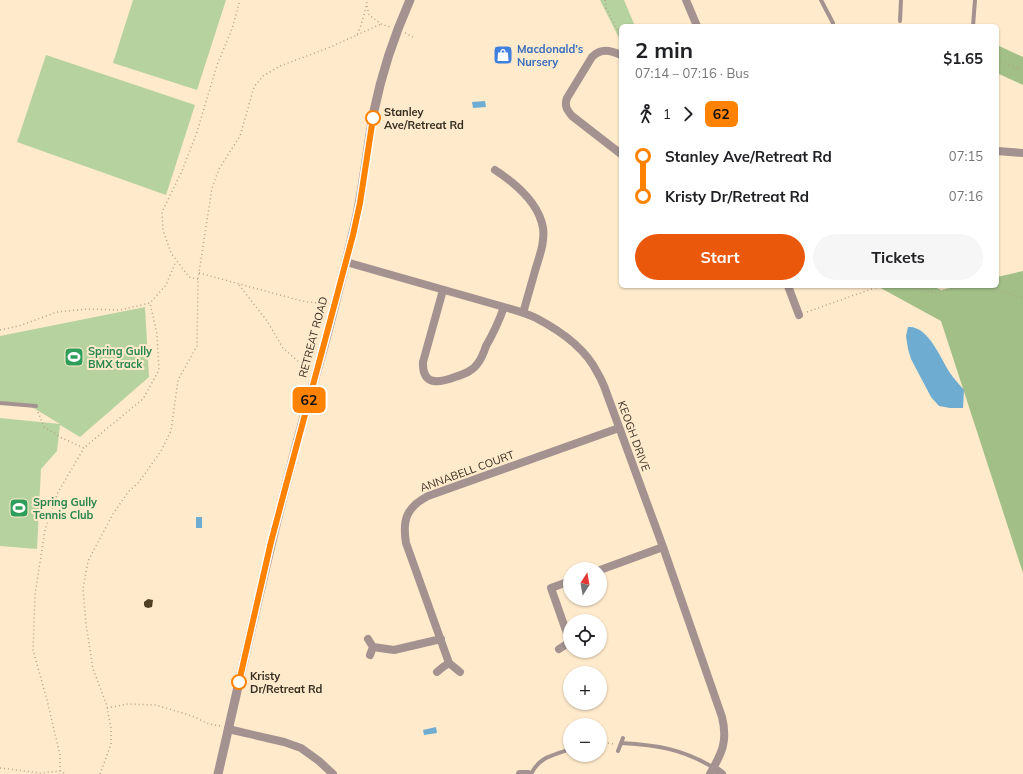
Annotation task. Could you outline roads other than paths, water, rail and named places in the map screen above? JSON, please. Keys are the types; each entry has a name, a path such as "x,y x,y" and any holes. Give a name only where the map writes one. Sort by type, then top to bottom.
{"street":[{"name":"RETREAT ROAD","path":"218,774 271,542 353,235 360,203 374,110 397,30 410,0"},
{"path":"686,0 696,24"},
{"path":"619,54 605,50 595,54 565,102 568,112 572,116 619,152"},
{"path":"999,151 1023,153"},
{"path":"495,170 516,185 526,196 535,208 543,229 542,245 523,313"},
{"name":"KEOGH DRIVE","path":"346,262 504,307 535,318 547,324 577,346 597,371 604,386 663,547 722,717 725,737 719,758 712,771"},
{"path":"789,288 799,315"},
{"path":"443,290 423,362 424,374 432,381 444,381 467,373 473,369 478,363 497,326 504,307"},
{"name":"ANNABELL COURT","path":"449,663 406,542 404,528 408,513 413,506 418,501 428,496 619,428"},
{"path":"607,567 663,547"},
{"path":"563,584 551,588 563,622"},
{"path":"368,639 372,651 394,650 441,639"},
{"path":"559,649 563,646"},
{"path":"438,672 449,663 460,672"},
{"path":"228,729 284,742 301,748 310,753 333,774"},
{"path":"712,771 722,774"},
{"path":"520,774 529,774"}],"lane":[{"path":"821,0 833,24"},
{"path":"900,21 901,0"},
{"path":"973,24 975,0"},
{"path":"0,403 36,406"},
{"path":"618,751 623,738"},
{"path":"621,743 652,746 672,750 699,760 712,771"},
{"path":"529,774 544,758 563,751"}],"water":[{"path":"485,101 486,107 473,108 472,102"},
{"path":"908,327 922,331 933,344 950,373 964,390 963,408 939,406 931,397 911,359 906,336"},
{"path":"196,517 202,517 202,528 196,528"},
{"path":"436,727 437,733 424,735 423,730"}],"place":[{"name":"Macdonald’s Nursery","path":"503,55"},
{"name":"Stanley Ave/Retreat Rd","path":"373,118"},
{"name":"Spring Gully BMX track","path":"74,357"},
{"name":"Spring Gully Tennis Club","path":"19,508"},
{"name":"Kristy Dr/Retreat Rd","path":"239,682"}]}
